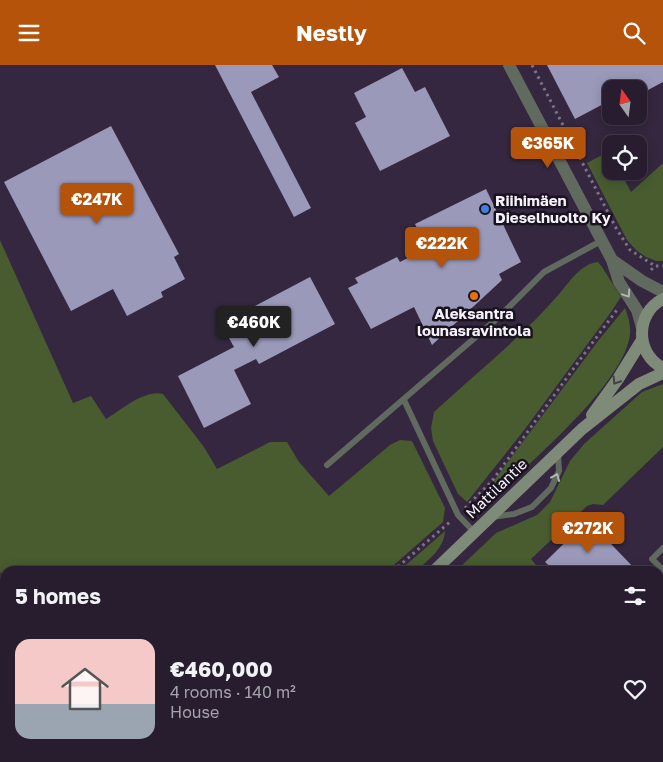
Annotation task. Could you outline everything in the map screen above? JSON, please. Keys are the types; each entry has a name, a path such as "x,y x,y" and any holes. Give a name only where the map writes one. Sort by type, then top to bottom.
{"street":[{"path":"509,65 612,261 619,282 637,310 645,351 651,359 663,368"},
{"path":"612,261 642,281 663,292"},
{"name":"Mattilantie","path":"582,429 618,379 642,334 645,317 651,308 663,299"},
{"name":"Mattilantie","path":"439,566 582,429 639,384 663,373"}],"lane":[{"path":"328,465 499,317 544,271 601,241"},
{"path":"404,400 458,515 474,532"},
{"path":"489,517 514,515 532,507 551,488 559,471 558,452"},
{"path":"659,566 652,559 663,547"}],"path":[{"path":"532,65 616,228 630,250 655,266 663,266"},
{"path":"642,281 655,266"},
{"path":"399,566 458,515 492,481 628,296"}],"green space":[{"path":"602,155 602,180 625,180 631,192 644,180 647,180 647,178 663,163 663,261 656,261 646,257 637,251 627,240 587,163"},
{"path":"0,240 73,403 91,396 106,419 141,397 156,393 163,394 204,447 217,469 270,442 287,442 299,462 329,496 390,445 400,440 412,441 445,508 443,522 393,566 0,566"},
{"path":"598,262 621,297 525,429 467,502 458,494 433,441 431,428 434,412 530,325 581,269"},
{"path":"625,308 630,324 630,334 624,354 611,377 547,447 487,503 475,506 598,341"},
{"path":"663,384 663,447 603,505 593,504 587,506 531,559 537,566 461,566 496,533 537,515 550,502 570,461 584,444 642,392"},
{"path":"445,531 439,549 421,566 405,566"}],"building":[{"path":"215,65 272,65 279,77 251,92 311,208 294,217"},
{"path":"547,65 663,65 663,82 648,90 648,80 602,80 602,105 575,119"},
{"path":"402,68 415,92 425,87 450,136 380,171 355,123 366,117 354,93"},
{"path":"111,126 179,254 174,257 185,279 161,292 163,297 127,316 113,289 71,311 4,182"},
{"path":"486,189 521,262 499,274 502,280 432,345 414,307 371,329 348,288 358,283 355,278 397,257 400,262 427,248 415,224"},
{"path":"310,277 335,324 259,364 256,359 234,370 251,404 204,428 178,376 234,347 221,324"},
{"path":"588,520 632,566 549,566 545,562"}],"place":[{"name":"Riihimäen Dieselhuolto Ky","path":"485,209"},
{"name":"Aleksantra lounasravintola","path":"474,296"}]}
